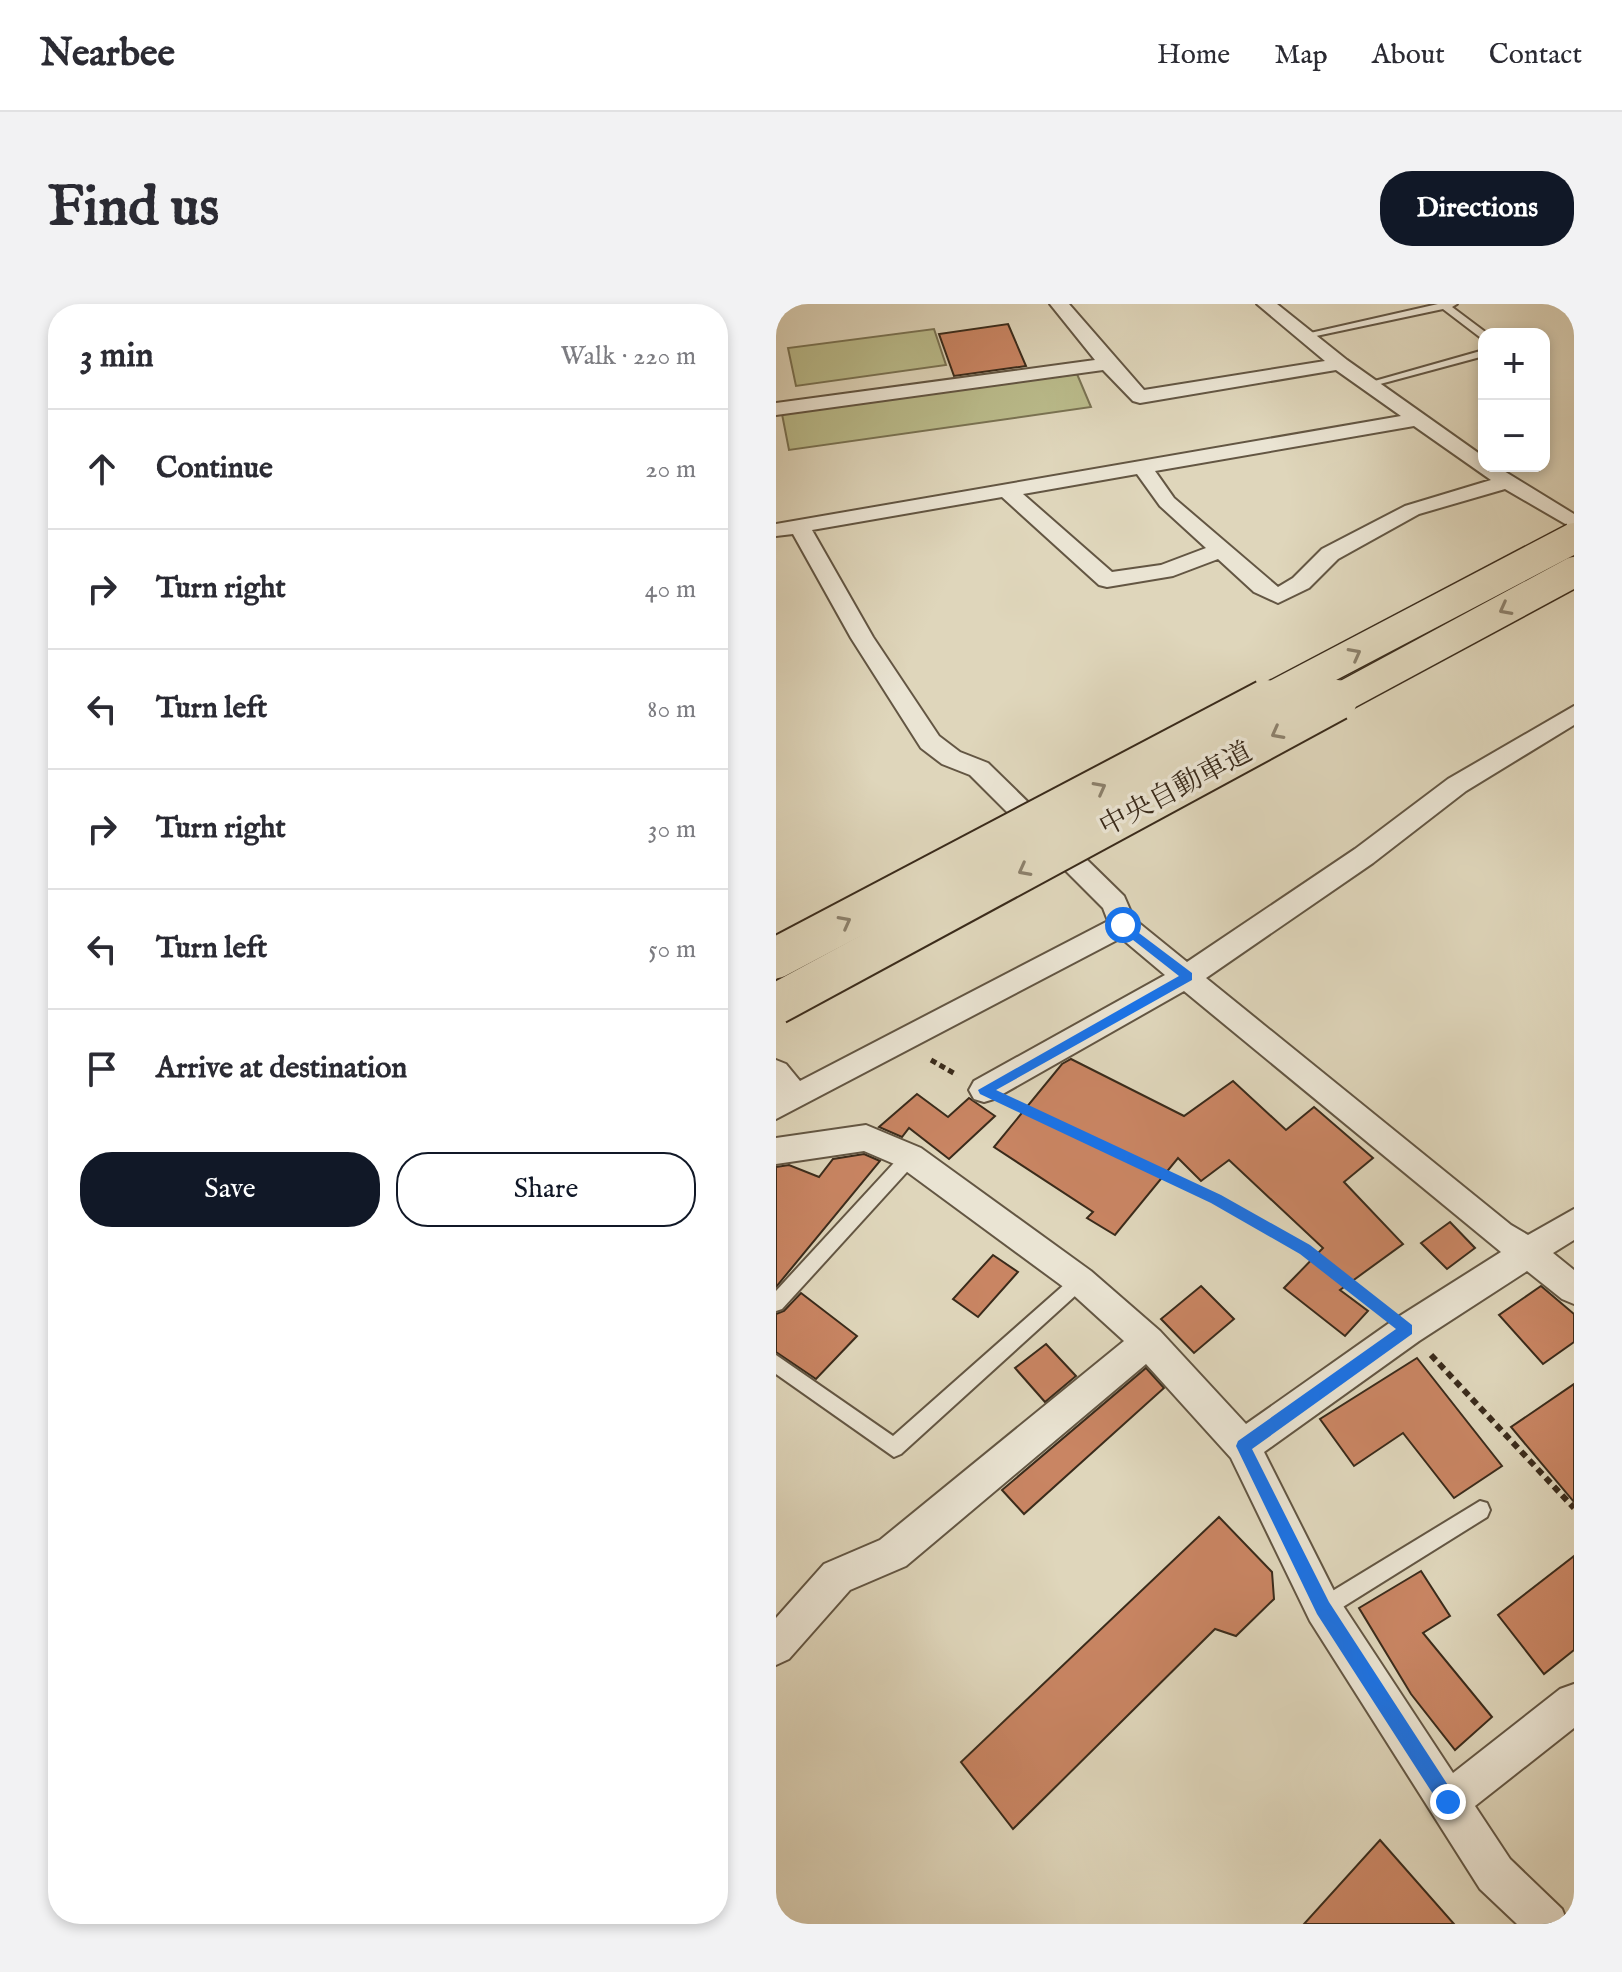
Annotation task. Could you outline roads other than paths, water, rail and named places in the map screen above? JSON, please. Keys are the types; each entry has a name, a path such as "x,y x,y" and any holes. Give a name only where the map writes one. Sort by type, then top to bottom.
{"highway":[{"name":"中央自動車道","path":"776,958 1574,538"},
{"name":"中央自動車道","path":"776,1004 1574,572"}],"street":[{"path":"1059,304 1108,364 1140,397 1340,364"},
{"path":"1266,304 1302,336 1478,462"},
{"path":"776,409 1108,364"},
{"path":"1419,419 788,528 930,742 951,758 979,769 1114,903 1123,925 1475,1215 1574,1289"},
{"path":"1143,468 1167,502 1271,594 1278,596 1301,583 1330,554 1412,510 1507,482"},
{"path":"1493,472 1574,523"},
{"path":"1009,492 1107,580 1165,571 1221,550"},
{"path":"984,1090 1188,976 1364,856 1457,785 1574,714"},
{"path":"776,1072 785,1102 1123,925"},
{"path":"776,1151 866,1138 910,1157 1080,1281 1148,1342 1243,1446 1323,1608 1495,1874 1547,1924"},
{"path":"1243,1446 1407,1330 1574,1223"},
{"path":"779,1636 837,1577 893,1553 1148,1342"},
{"path":"1448,1802 1574,1703"}],"lane":[{"path":"1302,336 1449,305 1478,331"},
{"path":"1369,384 1478,355"},
{"path":"776,1303 910,1157"},
{"path":"776,1363 894,1448 1080,1281"},
{"path":"1323,1608 1480,1510"}]}
